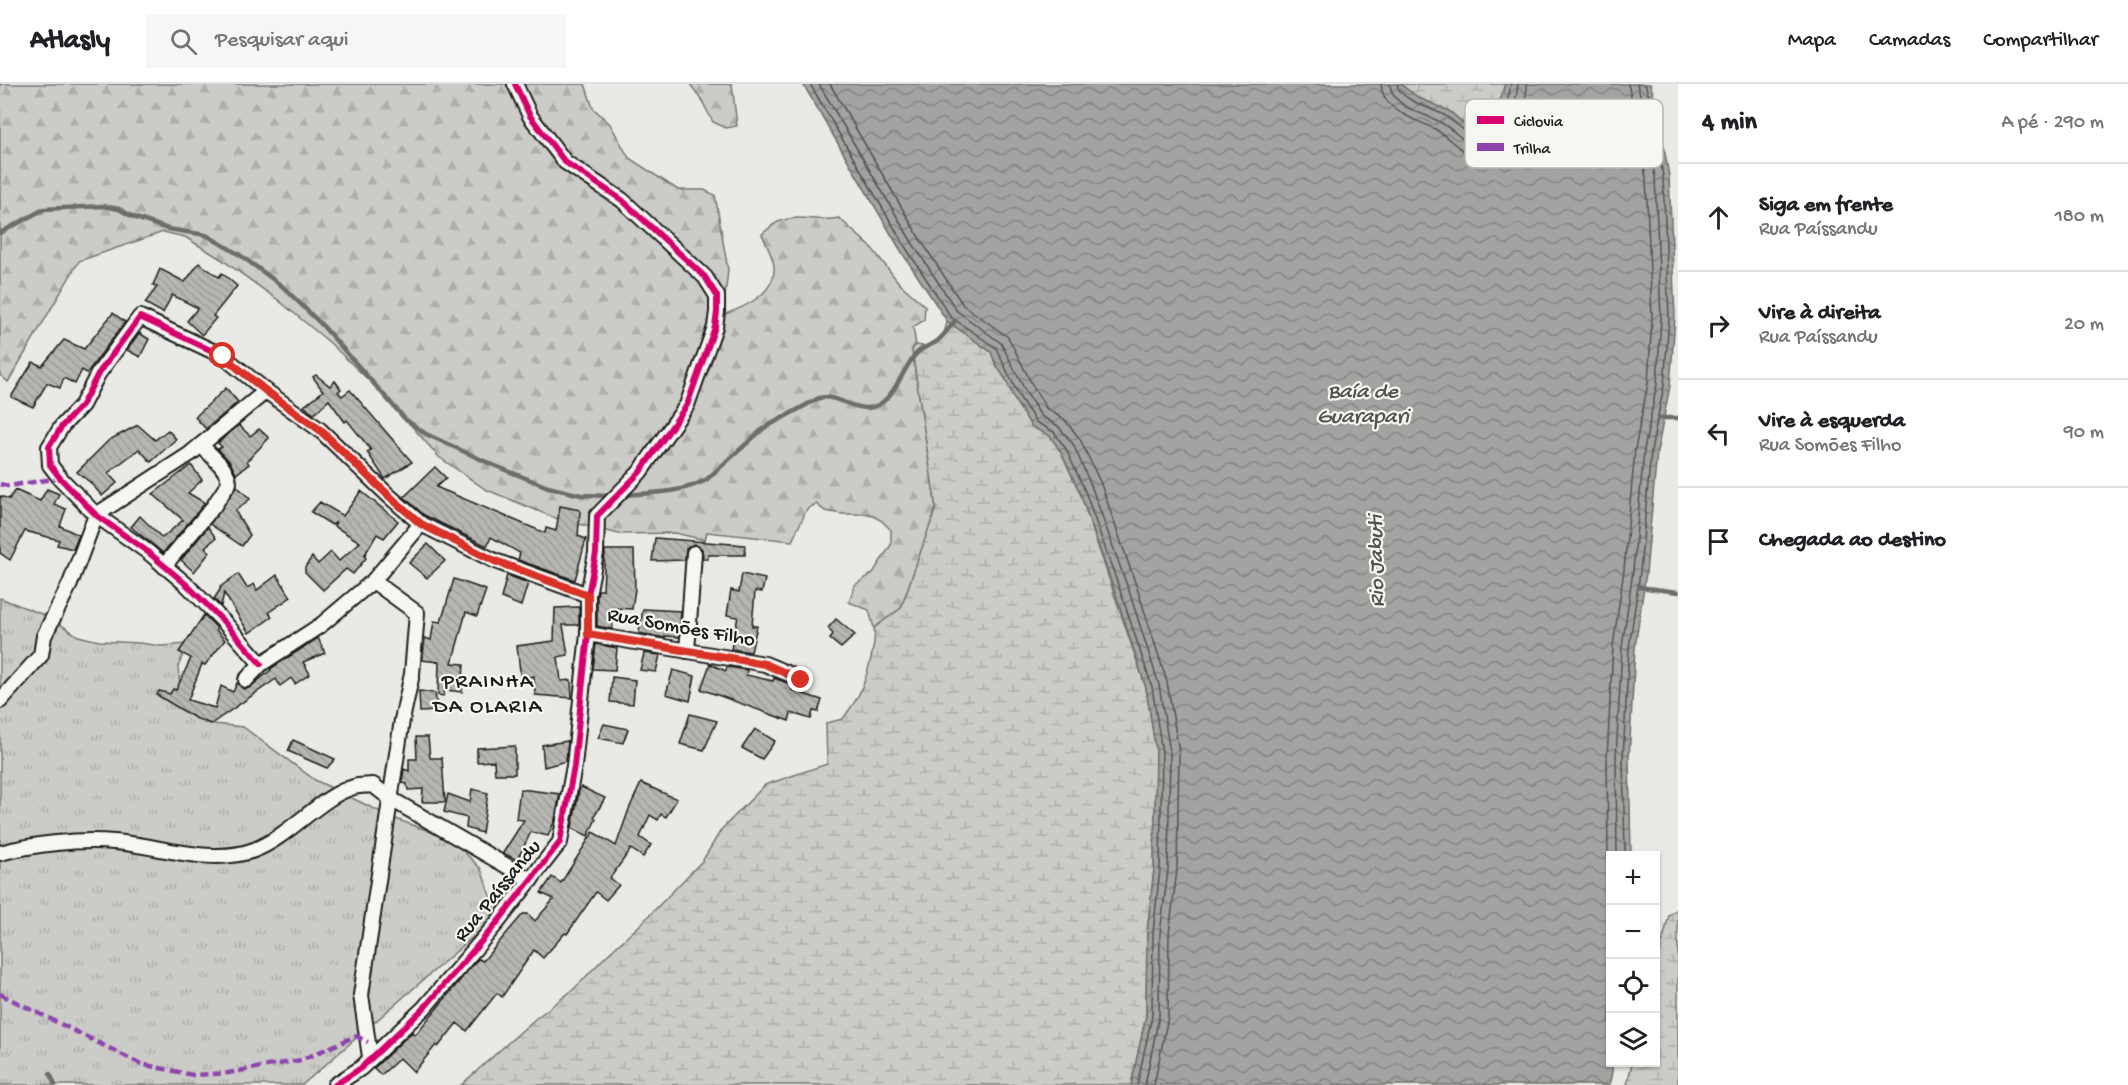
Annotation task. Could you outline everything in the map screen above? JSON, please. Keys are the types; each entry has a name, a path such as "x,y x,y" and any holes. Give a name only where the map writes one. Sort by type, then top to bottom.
{"street":[{"name":"Rua Paíssandu","path":"335,1085 361,1068 424,1008 497,923 560,842 574,766 588,634 588,595 596,553 597,516 640,472 687,405 715,327 717,296 705,277 622,200 565,162 530,116 515,84"},
{"path":"261,664 187,585 96,515 50,465 49,447 62,426 82,405 98,374 140,317 223,356 320,430 421,524 495,561 588,595"},
{"path":"0,701 41,655 44,636 74,575 96,515 190,454 266,391"},
{"path":"164,566 213,507 229,483 226,473 201,445"},
{"path":"246,680 261,664 321,625 373,581 421,524"},
{"path":"687,651 694,553"},
{"path":"370,1057 361,995 402,720 412,674 417,613 373,581"},
{"name":"Rua Somões Filho","path":"588,634 765,664 801,680"},
{"path":"0,853 15,849 83,841 116,842 226,857 255,850 283,834 335,795 354,787 373,785 391,799 531,880"}],"green space":[{"path":"0,84 585,84 593,108 610,124 629,158 678,190 704,190 715,195 728,270 723,315 758,298 770,284 774,266 762,234 786,219 839,218 871,247 899,283 925,306 924,320 913,327 916,345 912,350 936,508 901,608 874,628 869,610 849,602 855,585 873,573 891,545 891,530 870,514 842,514 825,511 816,504 807,509 792,541 707,532 705,540 675,533 619,534 555,518 485,489 439,457 385,396 329,342 278,300 221,259 185,237 163,232 79,261 8,382 0,375"},
{"path":"690,84 732,84 737,126 726,128 713,122"},
{"path":"1400,84 1505,84 1501,99 1465,99 1465,124 1449,111 1419,98"},
{"path":"947,321 991,352 1015,401 1032,427 1050,436 1061,452 1080,493 1146,688 1156,752 1154,869 1147,933 1146,1016 1131,1085 461,1085 535,1019 574,989 642,923 703,860 721,830 765,785 827,764 826,723 843,719 857,697 870,661 875,635 874,628 901,608 936,508 912,350 916,345 928,346 937,342 944,334"},
{"path":"0,598 49,617 78,636 99,641 161,646 187,644 178,667 182,703 204,723 243,727 315,780 393,818 451,839 481,869 495,910 489,923 302,1085 0,1085"},
{"path":"1678,909 1678,1085 1627,1085 1631,1067 1660,1067 1660,952 1669,915"}],"water":[{"name":"Baía de Guarapari","path":"803,84 1400,84 1419,98 1449,111 1465,124 1465,168 1663,168 1663,142 1669,176 1675,317 1670,386 1657,452 1646,573 1635,648 1629,758 1631,851 1606,851 1606,1067 1612,1067 1610,1085 1131,1085 1146,1016 1147,933 1154,869 1156,752 1146,688 1080,493 1061,452 1050,436 1032,427 1015,401 991,352 947,321 901,251"},
{"name":"Baía de Guarapari","path":"1505,84 1650,84 1655,99 1501,99"}],"building":[{"path":"199,263 219,277 222,273 237,286 213,316 216,318 202,335 187,321 198,308 172,295 163,313 145,303 157,287 153,285 160,269 185,282"},
{"path":"113,313 125,322 87,373 82,370 75,384 64,378 60,388 47,383 33,407 11,397 33,362 42,366 64,340 84,349"},
{"path":"139,333 149,339 140,357 127,350"},
{"path":"316,375 330,386 335,381 341,389 338,392 342,396 350,390 412,462 385,479 367,452 371,450 347,420 345,422 329,400 314,414 304,406 323,391 313,377"},
{"path":"226,388 238,402 206,429 195,417"},
{"path":"138,425 155,440 168,430 176,439 151,462 139,449 108,473 117,483 102,496 77,472 109,440"},
{"path":"239,425 250,436 259,429 269,438 247,461 249,464 236,474 230,462 218,449 222,447 218,443"},
{"path":"191,465 202,480 188,493 205,503 163,553 131,527 140,516 162,538 183,520 153,494"},
{"path":"435,467 446,478 436,487 545,533 546,528 556,531 560,506 580,510 578,536 586,539 575,580 518,560 520,553 491,537 487,546 424,515 404,497"},
{"path":"237,486 250,499 235,511 250,535 242,546 210,524"},
{"path":"47,489 59,494 54,504 66,509 60,526 79,535 73,549 57,545 59,540 25,531 10,560 0,553 0,496 9,499 15,490 40,501"},
{"path":"361,491 398,521 384,538 377,534 364,556 366,558 353,574 346,569 323,590 305,572 305,567 312,557 318,564 331,552 339,561 360,542 334,526 336,522 332,525 311,512 320,502 343,516"},
{"path":"208,527 216,538 205,547 210,552 194,572 181,560"},
{"path":"655,538 745,545 745,555 708,555 708,559 703,559 702,549 694,544 686,548 685,560 652,561"},
{"path":"428,544 445,561 427,578 409,563"},
{"path":"605,550 634,550 635,589 632,609 614,608 612,629 597,626 597,596 598,590 603,590"},
{"path":"238,574 247,588 254,584 257,590 277,575 291,597 269,612 272,617 249,633 224,593 221,606 214,599 220,587"},
{"path":"742,574 765,579 762,592 755,591 752,626 757,626 751,652 731,649 738,617 727,615 731,590 739,592"},
{"path":"507,575 528,583 521,606 501,598"},
{"path":"454,579 486,590 477,616 466,612 452,663 464,664 462,692 445,690 443,696 438,695 439,662 422,660 425,638 431,640 434,621 441,622"},
{"path":"579,607 579,625 563,625 568,655 558,657 561,681 571,680 572,698 535,695 534,676 521,679 517,646 554,641 555,608"},
{"path":"643,609 681,611 679,637 665,636 665,638 639,633"},
{"path":"204,615 225,640 205,665 202,664 188,700 215,708 221,686 233,692 237,683 243,689 249,688 270,669 318,638 325,653 303,662 310,674 295,684 291,678 280,686 276,679 211,724 195,718 157,695 159,691 170,694 173,689 176,690 191,658 179,652"},
{"path":"836,619 855,635 841,648 830,639 833,634 828,628"},
{"path":"596,644 617,648 615,670 593,669"},
{"path":"644,653 660,655 656,672 640,670"},
{"path":"710,664 726,671 727,667 747,670 746,675 773,681 774,678 793,685 792,690 822,700 818,712 813,711 811,719 791,713 789,721 701,689"},
{"path":"673,670 695,676 690,701 666,694"},
{"path":"612,677 635,680 633,704 610,702"},
{"path":"419,691 435,693 438,711 420,712"},
{"path":"690,714 717,721 704,750 680,744"},
{"path":"604,724 628,729 623,743 598,738"},
{"path":"755,729 775,741 762,759 742,748"},
{"path":"416,737 428,737 430,758 442,758 445,802 422,802 423,789 408,790 407,784 402,783 404,769 409,771 409,759 417,759"},
{"path":"293,740 335,759 327,768 288,751"},
{"path":"568,741 566,761 544,767 542,745"},
{"path":"515,746 515,774 495,774 494,761 477,762 477,748"},
{"path":"641,783 677,799 666,817 661,814 658,820 650,815 640,837 651,845 643,857 631,849 610,878 619,885 606,900 596,892 567,934 565,933 543,958 534,950 502,997 497,993 467,1031 457,1023 414,1072 400,1058 381,1075 374,1068 412,1032 415,1035 475,962 479,959 483,961 523,914 528,914 535,921 554,899 541,893 552,877 561,883 593,832 616,846"},
{"path":"581,787 605,798 594,817 596,819 588,836 572,828"},
{"path":"472,789 488,793 482,833 466,828 467,818 444,812 448,794 470,802"},
{"path":"520,789 560,794 555,820 548,836 531,832 517,860 503,853 524,820 516,819"}],"waterway":[{"path":"0,233 44,209 103,206 119,209 133,217 168,229 206,235 240,255 282,286 322,325 405,419 426,434 548,487 581,495 612,496"},
{"path":"623,495 676,490 706,480 764,428 819,398 831,398 861,408 877,406 890,394 916,354 939,340 955,321"},
{"path":"1660,418 1678,418"},
{"path":"1639,587 1678,592"},
{"path":"50,1074 55,1085"}],"marked path":[{"path":"0,484 8,486 60,478"},
{"path":"0,994 141,1064 193,1075 228,1073 301,1060 356,1036 368,1042"}],"cycle path":[{"path":"335,1085 361,1068 424,1008 497,923 560,842 574,766 588,634 588,595 596,553 597,516 640,472 687,405 715,327 717,296 705,277 622,200 565,162 530,116 515,84"},
{"path":"261,664 187,585 148,552 96,515 50,465 49,447 62,426 82,405 98,374 140,317 223,356 320,430 421,524 495,561 588,595"}],"district":[{"name":"PRAINHA DA OLARIA","path":"488,696"}],"route":[{"path":"223,356 320,430 421,524 495,561 588,595 588,634 765,664 801,680"}],"water label":[{"name":"Rio Jabuti","path":"1378,561"}]}
